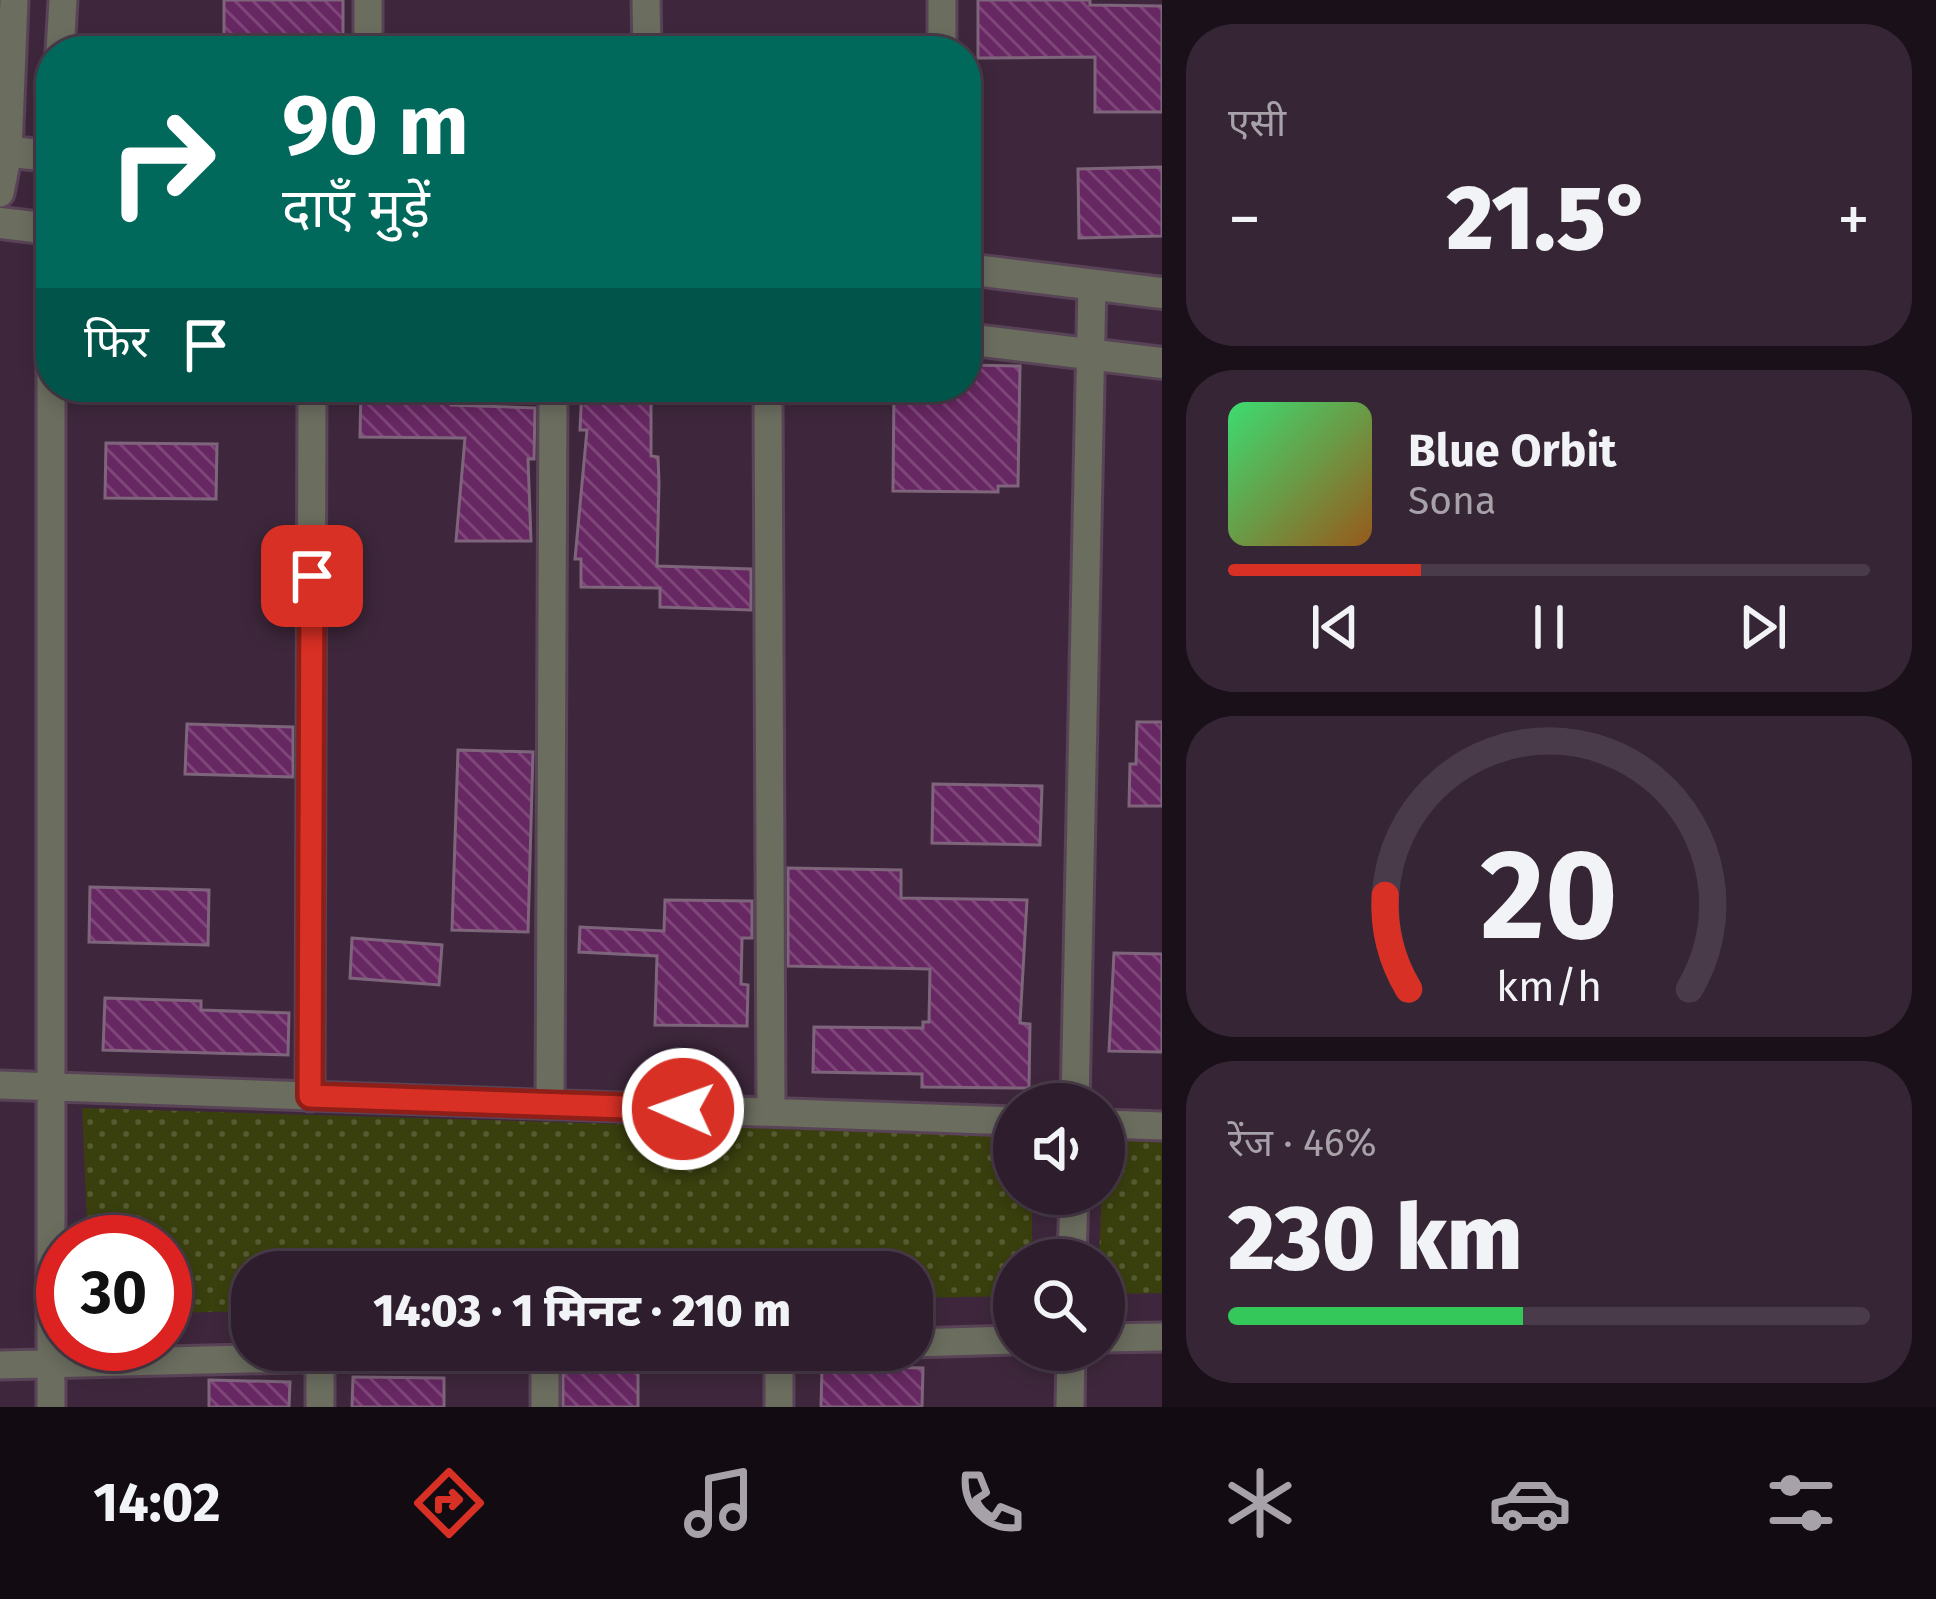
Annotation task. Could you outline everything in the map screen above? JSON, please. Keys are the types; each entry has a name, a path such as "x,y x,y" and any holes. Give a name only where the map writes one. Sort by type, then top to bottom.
{"street":[{"path":"0,193 14,0"},
{"path":"61,36 63,0"},
{"path":"368,0 368,36"},
{"path":"646,0 647,36"},
{"path":"942,0 942,36"},
{"path":"4,151 36,154"},
{"path":"0,223 36,221"},
{"path":"981,271 1162,293"},
{"path":"1076,1083 1092,284"},
{"path":"981,341 1162,363"},
{"path":"50,402 51,1215"},
{"path":"310,1096 312,402"},
{"path":"550,1105 553,402"},
{"path":"768,402 771,1112"},
{"path":"0,1085 993,1120"},
{"path":"1125,1125 1162,1126"},
{"path":"1125,1338 1162,1337"},
{"path":"933,1342 993,1341"},
{"path":"192,1360 231,1359"},
{"path":"0,1365 36,1364"},
{"path":"51,1371 51,1407"},
{"path":"320,1371 320,1407"},
{"path":"545,1371 545,1407"},
{"path":"779,1371 779,1407"},
{"path":"1070,1407 1071,1371"}],"green space":[{"path":"82,1108 993,1135 993,1215 1032,1215 1032,1239 993,1239 993,1296 933,1298 933,1251 231,1251 231,1311 192,1312 192,1215 87,1215"},
{"path":"1125,1139 1162,1140 1162,1293 1125,1294 1125,1239 1100,1239 1101,1215 1125,1215"}],"building":[{"path":"224,0 343,0 343,36 224,36"},
{"path":"978,0 1090,0 1090,5 1162,6 1162,112 1095,112 1095,57 981,58"},
{"path":"1162,167 1162,236 1079,238 1078,169"},
{"path":"981,365 1020,366 1018,486 998,486 998,492 893,491 894,402 981,402"},
{"path":"361,402 535,408 534,459 528,459 531,541 456,541 465,438 360,437"},
{"path":"581,402 651,402 651,456 658,457 659,483 657,566 751,569 751,610 660,607 660,588 581,587 581,559 575,559 587,430 580,430"},
{"path":"106,443 217,444 216,499 105,498"},
{"path":"1137,722 1162,722 1162,806 1129,806"},
{"path":"187,724 293,727 293,777 185,774"},
{"path":"458,750 533,752 528,932 452,930"},
{"path":"933,784 1042,786 1040,845 932,843"},
{"path":"788,868 901,870 901,898 1027,900 1020,1023 1030,1024 1029,1083 922,1087 922,1074 813,1072 814,1027 923,1028 923,1022 929,1022 930,969 788,966"},
{"path":"90,887 209,890 208,945 89,942"},
{"path":"665,900 752,901 752,938 742,938 741,984 748,985 747,1026 655,1025 657,956 579,952 580,927 664,931"},
{"path":"352,938 442,945 439,985 350,978"},
{"path":"1114,953 1162,954 1162,1052 1109,1051"},
{"path":"105,998 201,1001 201,1010 289,1013 288,1055 103,1050"},
{"path":"563,1371 638,1371 638,1407 563,1407"},
{"path":"822,1371 923,1371 922,1407 821,1407"},
{"path":"353,1377 444,1378 444,1407 352,1407"},
{"path":"209,1380 290,1382 289,1407 209,1407"}],"route":[{"path":"312,576 310,1096 683,1109"}]}
